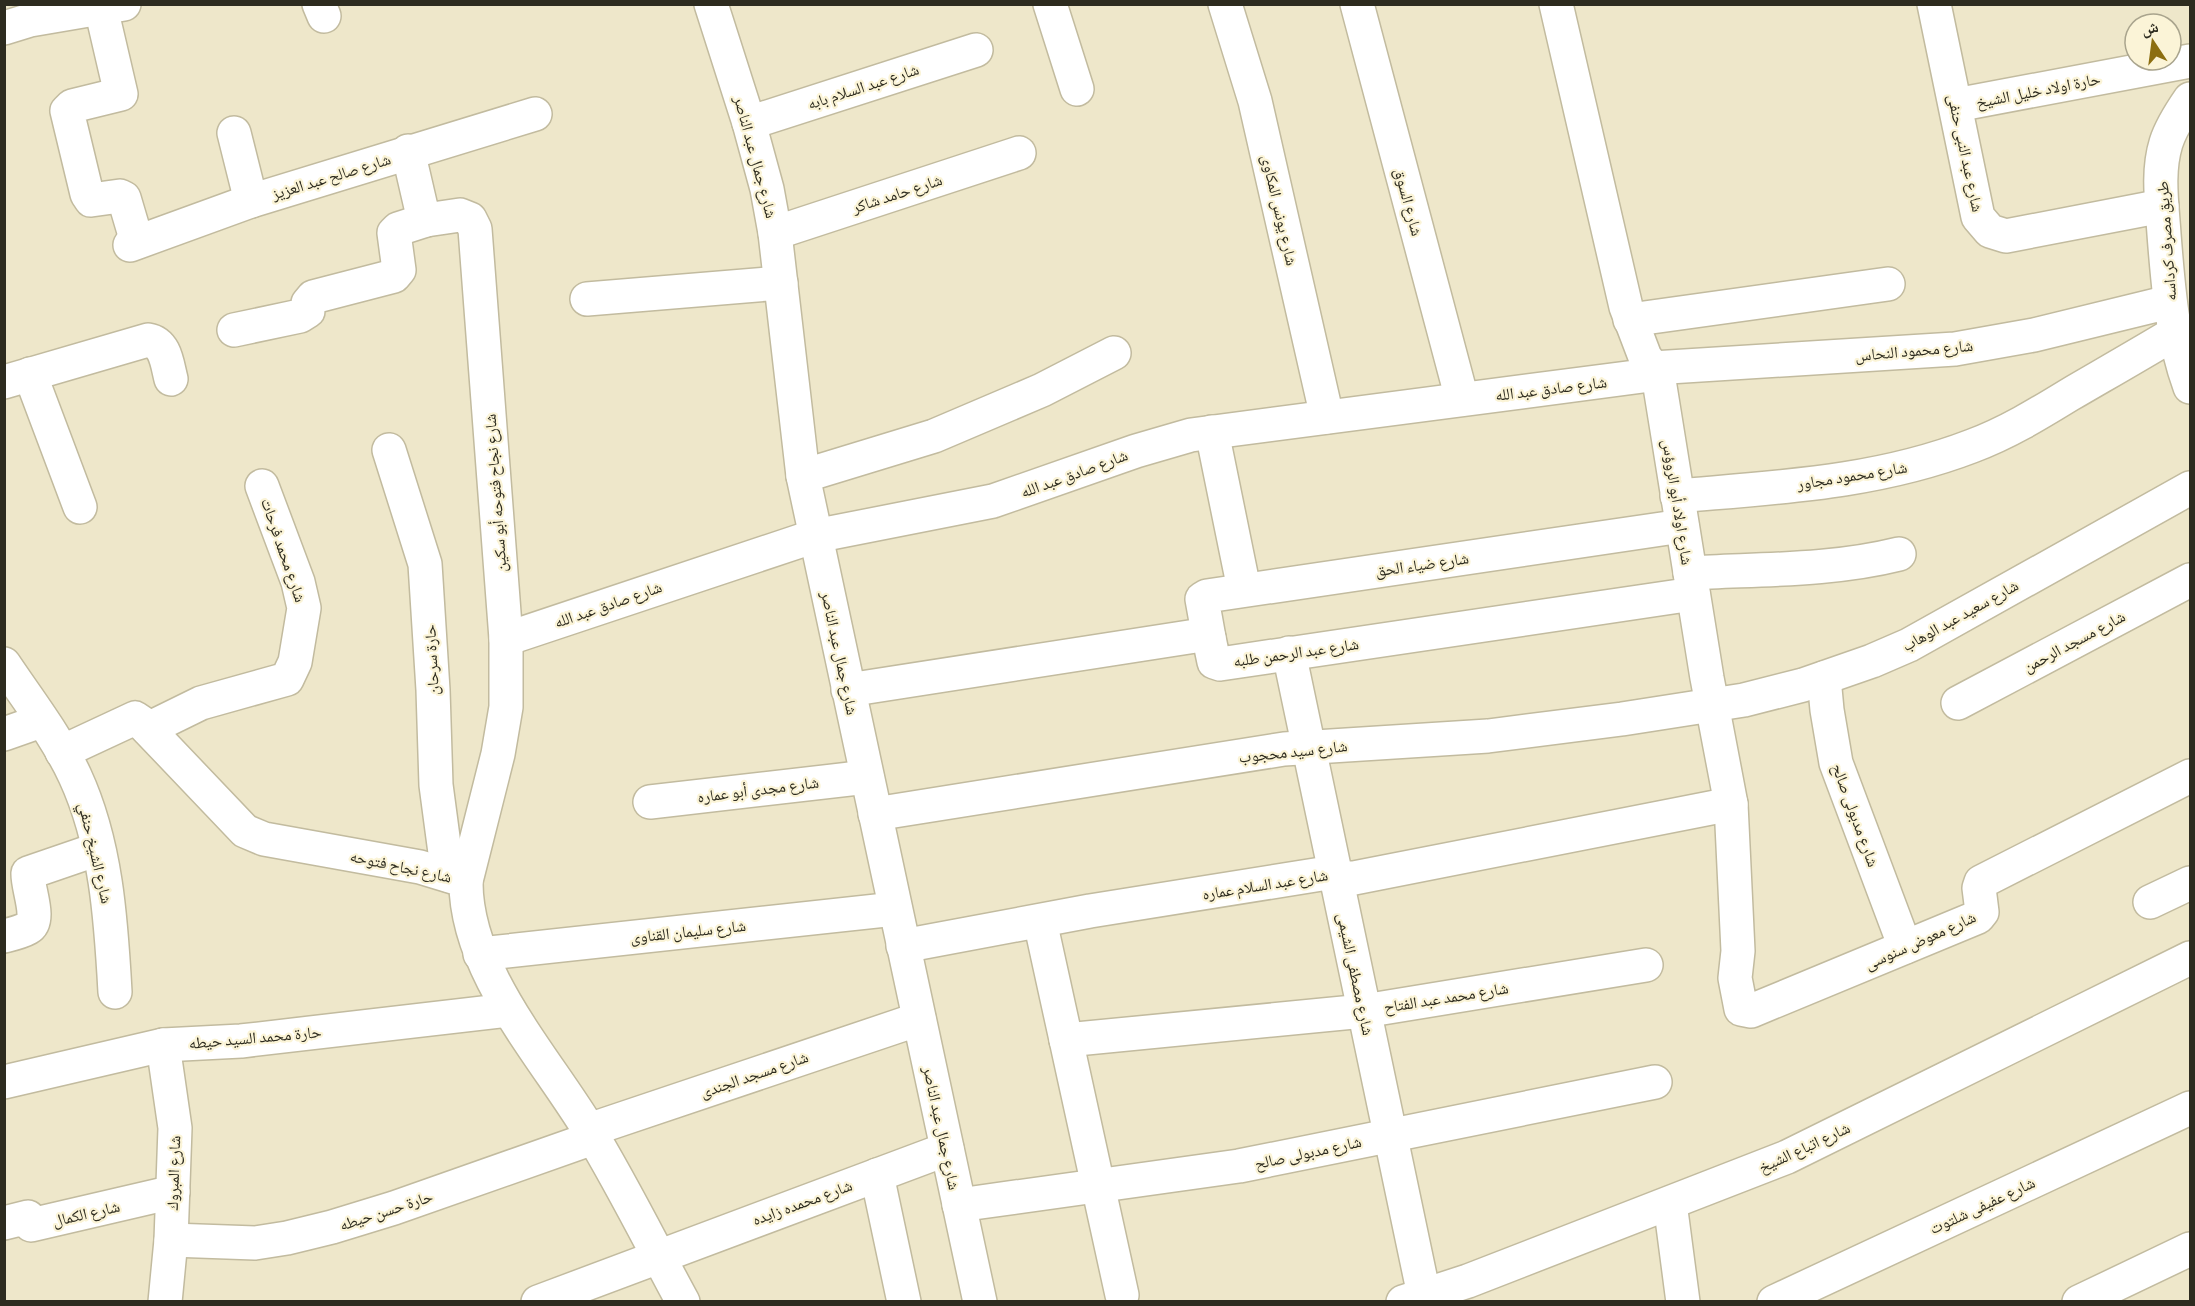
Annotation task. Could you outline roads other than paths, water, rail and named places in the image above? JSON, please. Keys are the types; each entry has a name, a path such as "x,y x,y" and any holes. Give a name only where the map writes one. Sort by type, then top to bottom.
{"street":[{"path":"1050,4 1077,89"},
{"name":"شارع يونس المكاوى","path":"1225,4 1256,101 1327,417"},
{"name":"شارع السوق","path":"1357,4 1462,399"},
{"name":"شارع اولاد أبو الروؤس","path":"1556,4 1630,320 1644,357 1656,371 1691,584 1731,804 1738,951 1735,978 1743,1011"},
{"name":"شارع عبد النبى حنفى","path":"1934,4 1978,217 1983,224 1997,235 2006,236 2162,206"},
{"path":"4,28 52,11 113,6"},
{"name":"شارع صالح عبد العزيز","path":"113,6 121,94 72,106 67,111 87,194 91,201 120,196 124,198 133,244 251,201 408,151 535,114"},
{"name":"شارع جمال عبد الناصر","path":"715,6 767,189 775,233 803,476 980,1302"},
{"name":"شارع عبد السلام بابه","path":"749,123 976,50"},
{"name":"حارة اولاد خليل الشيخ","path":"1956,105 2190,61"},
{"name":"طريق مصرف كرداسه","path":"2190,99 2180,113 2166,143 2161,174 2172,317 2182,364 2190,387"},
{"path":"234,133 251,201"},
{"path":"234,330 306,314 308,303 313,297 394,276 398,273 394,233 398,229 426,220 423,216 408,151"},
{"name":"شارع حامد شاكر","path":"775,233 1019,153"},
{"name":"شارع نجاح فتوحه أبو سكين","path":"426,220 460,215 470,219 475,229 506,639 505,716 492,782 457,878"},
{"path":"587,299 780,283"},
{"path":"1630,320 1888,284"},
{"name":"شارع محمود النحاس","path":"1656,371 1955,349 2034,335 2172,317"},
{"name":"شارع محمود مجاور","path":"1680,511 1817,483 1870,476 1923,463 1974,445 2023,422 2172,317"},
{"path":"80,507 17,378 148,340 160,346 171,379"},
{"path":"803,476 934,436 1042,390 1114,353"},
{"name":"شارع صادق عبد الله","path":"506,639 815,536 993,501 1136,451 1191,435 1656,371"},
{"path":"1212,432 1244,589"},
{"name":"حارة سرحان","path":"389,450 425,564 436,785 457,878"},
{"name":"شارع محمد فرحات","path":"148,729 201,703 286,679 295,662 304,608 298,582 262,486"},
{"name":"شارع سعيد عبد الوهاب","path":"1713,704 1744,700 1824,678 1909,645 2190,488"},
{"name":"شارع ضياء الحق","path":"1209,638 1202,599 1207,596 1680,511"},
{"name":"شارع عبد الرحمن طلبه","path":"1209,638 1214,662 1221,664 1691,584 1870,561 1899,554"},
{"name":"شارع مسجد الرحمن","path":"1958,703 2190,580"},
{"path":"848,690 1202,635 1209,638"},
{"name":"شارع مصطفى الشيمى","path":"1289,653 1390,1134 1414,1298"},
{"name":"شارع الشيخ حنفي","path":"4,663 62,752 87,804 98,849 112,928 115,992"},
{"name":"شارع مدبولى صالح","path":"1824,678 1836,763 1905,948"},
{"name":"شارع سيد محجوب","path":"875,814 1284,749 1488,736 1622,719 1713,704"},
{"path":"62,752 132,718 138,719 148,729"},
{"path":"4,734 41,721"},
{"name":"شارع نجاح فتوحه","path":"148,729 245,831 264,839 420,867 457,878 465,894 480,954 509,1010 591,1134 683,1302"},
{"name":"شارع معوض سنوسى","path":"1743,1011 1751,1011 1981,915 1978,888 1982,882 2190,776"},
{"name":"شارع مجدى أبو عماره","path":"650,801 867,777"},
{"name":"شارع عبد السلام عماره","path":"903,946 1334,872 1345,878 1354,878 1731,804"},
{"path":"4,936 28,928 33,923 28,873 98,849"},
{"path":"2150,902 2190,883"},
{"name":"شارع سليمان القناوى","path":"480,954 895,909"},
{"path":"1040,921 1122,1295"},
{"name":"شارع اتباع الشيخ","path":"1414,1298 1468,1281 1787,1157 2190,958"},
{"name":"شارع محمد عبد الفتاح","path":"1066,1040 1364,1011 1646,965"},
{"name":"حارة محمد السيد حيطه","path":"4,1082 163,1045 241,1041 509,1010"},
{"name":"شارع مسجد الجندى","path":"591,1134 919,1019"},
{"name":"شارع المبروك","path":"163,1045 174,1128 171,1240 165,1302"},
{"name":"شارع مدبولى صالح","path":"959,1204 1239,1166 1655,1082"},
{"name":"شارع عفيفى شلتوت","path":"1774,1302 2190,1108"},
{"name":"حارة حسن حيطه","path":"171,1240 255,1243 287,1238 394,1208 591,1134"},
{"name":"شارع محمده زايده","path":"538,1302 658,1255 947,1149"},
{"path":"876,1175 904,1302"},
{"name":"شارع الكمال","path":"4,1223 28,1217 31,1225 173,1192"},
{"path":"1670,1203 1683,1302"},
{"path":"2079,1302 2190,1249"}]}
